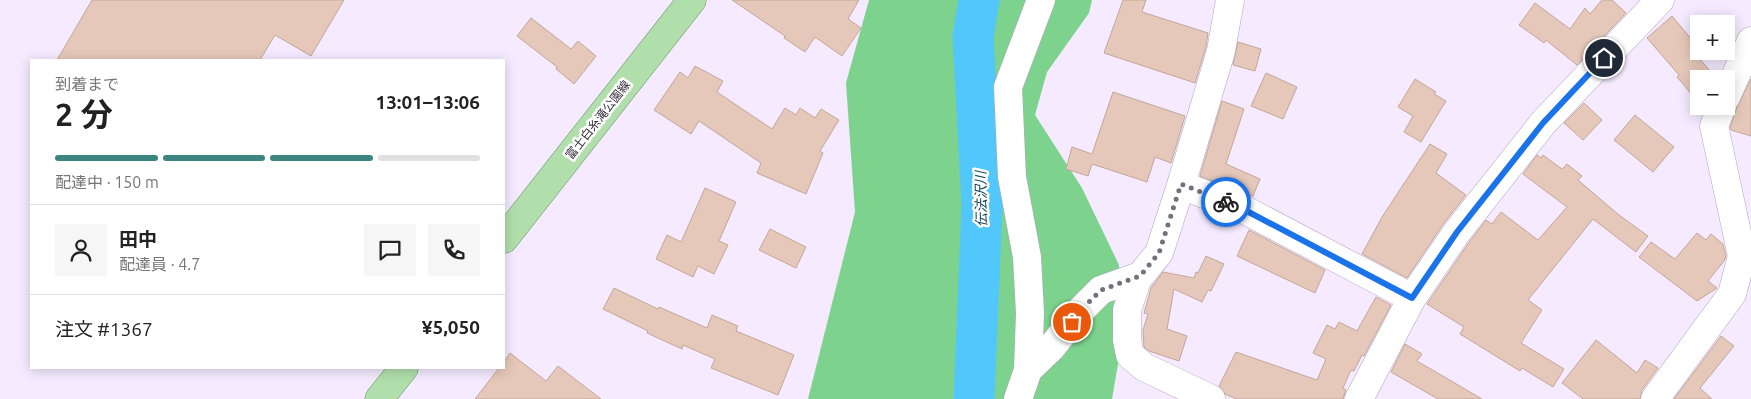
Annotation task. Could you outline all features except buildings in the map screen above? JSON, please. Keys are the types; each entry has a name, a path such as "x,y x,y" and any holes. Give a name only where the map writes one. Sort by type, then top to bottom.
{"main road":[{"name":"富士白糸滝公園線","path":"505,239 692,0"},
{"path":"379,399 403,369"}],"street":[{"path":"1018,399 1028,370 1030,313 1027,257 1012,176 1008,87 1042,0"},
{"path":"1211,399 1144,366 1130,355 1127,340 1127,310 1137,280 1159,253 1221,51 1230,0"},
{"path":"1359,399 1412,298 1457,232 1543,123 1660,0"},
{"path":"1735,77 1751,41"},
{"path":"1655,399 1732,294 1742,256 1714,126 1718,115"},
{"path":"1181,184 1243,209 1412,298"},
{"path":"1028,370 1051,348 1082,309 1101,290 1140,276"}],"green space":[{"path":"869,0 1092,0 1089,13 1047,72 1035,115 1082,188 1119,265 1123,335 1112,399 808,399 855,212 846,83"}],"waterway":[{"name":"伝法沢川","path":"974,399 982,205 973,36 979,0"}],"way so far":[{"path":"1072,322 1101,290 1140,276 1159,253 1181,184 1226,202"}],"route":[{"path":"1226,202 1243,209 1412,298 1457,232 1543,123 1604,58"}]}
